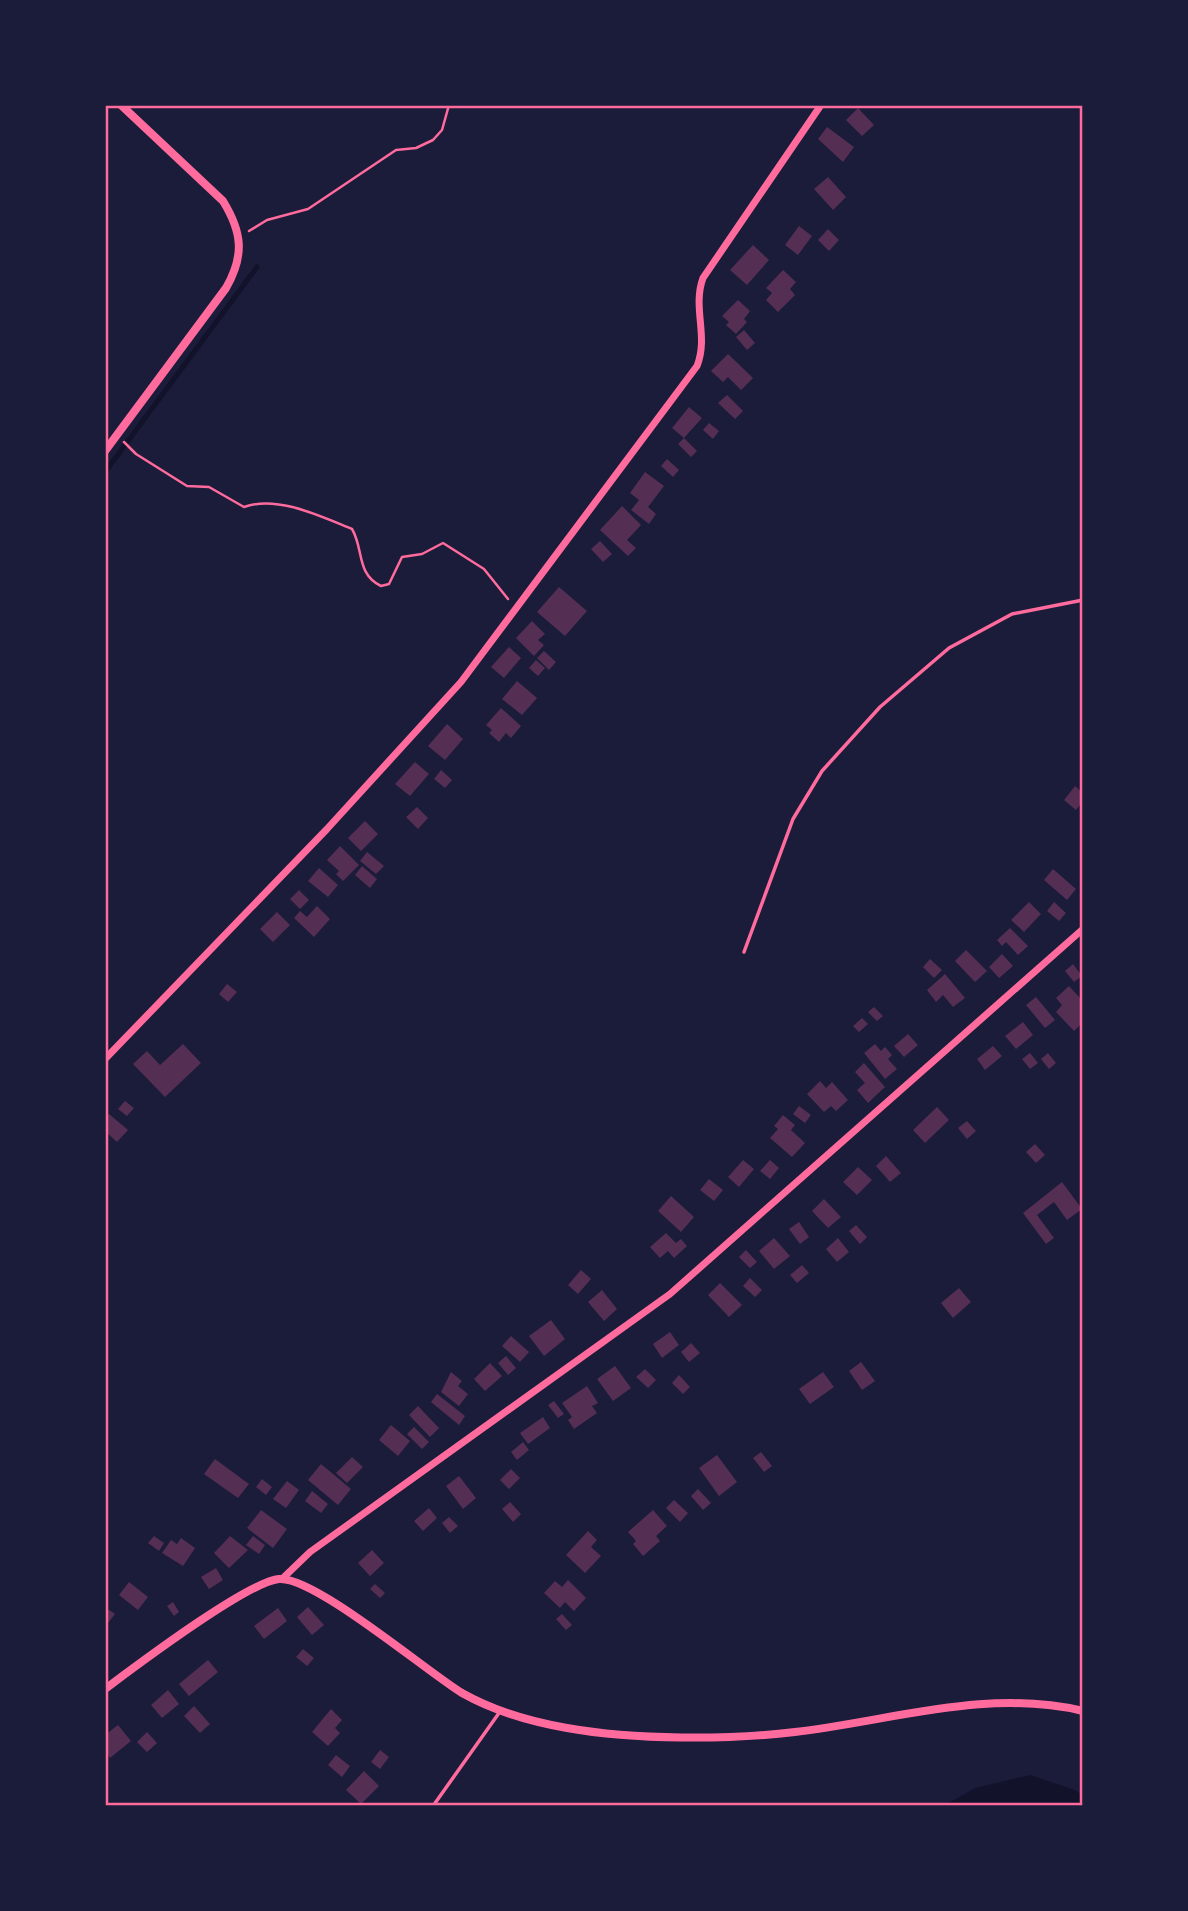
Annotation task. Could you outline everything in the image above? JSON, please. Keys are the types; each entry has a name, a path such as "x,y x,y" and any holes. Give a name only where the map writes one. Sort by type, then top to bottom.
{"street":[{"path":"105,451 226,288 237,269 240,237 223,201 121,105"},
{"path":"105,1059 327,829 461,681 697,366 703,352 704,336 697,295 703,278 821,105"},
{"path":"105,1689 236,1599 266,1582 282,1579 310,1552 670,1294 1083,929"},
{"path":"282,1579 325,1598 463,1693 500,1711 568,1728 722,1737 794,1732 991,1702 1031,1703 1083,1711"}],"lane":[{"path":"744,952 793,819 822,771 880,707 949,648 1012,614 1083,600"},
{"path":"433,1806 500,1711"}],"path":[{"path":"240,237 267,220 308,209 396,150 416,148 433,140 442,130 449,105"},
{"path":"127,446 187,486 209,487 244,507 259,502 307,512 352,529 357,538 363,568 370,581 381,586 389,584 402,557 422,554 443,543 484,569 515,609"}],"shaded area":[{"path":"1030,1775 1075,1790 1083,1796 1083,1806 944,1806 975,1788"}],"building":[{"path":"858,108 874,125 862,136 846,120"},
{"path":"827,127 854,147 843,162 818,139"},
{"path":"828,177 846,197 833,210 814,189"},
{"path":"799,226 812,236 798,255 785,245"},
{"path":"828,229 839,240 829,251 818,240"},
{"path":"753,245 769,260 747,285 730,270"},
{"path":"783,270 796,282 790,289 795,295 778,312 766,300 772,293 766,288"},
{"path":"738,300 750,311 744,319 747,322 736,334 726,325 729,322 722,316"},
{"path":"744,330 755,343 747,350 736,337"},
{"path":"728,354 753,378 741,390 728,377 723,382 711,371"},
{"path":"727,395 743,411 735,419 718,403"},
{"path":"689,407 702,418 684,438 672,428"},
{"path":"709,423 719,431 713,439 703,430"},
{"path":"684,438 697,451 691,457 678,444"},
{"path":"667,459 679,470 673,477 661,466"},
{"path":"645,472 664,486 648,507 656,514 649,524 631,510 639,500 630,493"},
{"path":"622,506 641,525 627,540 636,548 628,556 600,530"},
{"path":"600,541 612,554 603,562 591,549"},
{"path":"559,587 587,611 565,636 537,612"},
{"path":"532,621 545,634 538,640 544,645 534,656 516,638"},
{"path":"509,647 521,658 504,678 491,667"},
{"path":"544,651 556,662 549,670 537,658"},
{"path":"536,660 545,668 538,676 529,668"},
{"path":"517,681 537,698 522,715 502,699"},
{"path":"501,708 521,726 511,738 506,733 499,742 489,733 492,730 486,725"},
{"path":"447,724 463,739 445,760 428,746"},
{"path":"415,762 429,774 410,796 395,784"},
{"path":"441,770 452,780 445,788 434,779"},
{"path":"1075,786 1083,793 1083,801 1076,810 1064,800"},
{"path":"417,807 428,818 418,829 406,817"},
{"path":"365,821 378,834 361,851 348,838"},
{"path":"340,846 359,865 343,881 336,874 339,871 327,860"},
{"path":"367,852 384,866 376,874 360,861"},
{"path":"362,866 377,879 370,888 355,875"},
{"path":"319,868 338,885 328,897 308,881"},
{"path":"1053,869 1076,889 1067,900 1044,880"},
{"path":"299,890 309,900 300,909 290,899"},
{"path":"1029,902 1041,914 1024,932 1011,920"},
{"path":"1054,902 1066,913 1059,921 1047,911"},
{"path":"317,906 330,919 314,937 294,918 300,911 307,917"},
{"path":"277,912 290,925 273,942 260,929"},
{"path":"1010,928 1028,946 1018,955 1006,942 1002,946 997,940"},
{"path":"966,950 987,971 975,982 955,961"},
{"path":"1002,954 1013,966 999,978 989,967"},
{"path":"930,959 942,970 934,978 923,967"},
{"path":"1073,964 1082,976 1074,982 1065,971"},
{"path":"945,974 965,998 953,1007 943,995 936,1002 927,990"},
{"path":"227,984 237,992 228,1002 219,994"},
{"path":"1069,986 1083,1001 1083,1022 1074,1031 1056,1012 1062,1005 1056,998"},
{"path":"1036,997 1055,1020 1045,1028 1026,1005"},
{"path":"874,1007 883,1016 877,1021 868,1012"},
{"path":"862,1018 868,1024 859,1032 853,1026"},
{"path":"1023,1022 1033,1035 1016,1049 1005,1036"},
{"path":"908,1034 918,1045 904,1057 894,1046"},
{"path":"183,1044 201,1063 165,1097 133,1064 147,1051 160,1065"},
{"path":"875,1044 881,1051 885,1047 892,1055 888,1059 897,1069 885,1079 864,1053"},
{"path":"993,1046 1002,1056 985,1070 977,1059"},
{"path":"1030,1053 1038,1063 1030,1069 1022,1059"},
{"path":"1048,1053 1056,1063 1049,1069 1041,1059"},
{"path":"864,1063 885,1087 868,1103 857,1090 865,1083 855,1072"},
{"path":"820,1081 826,1088 832,1082 848,1100 836,1111 831,1106 824,1112 807,1094"},
{"path":"125,1101 134,1108 127,1116 118,1109"},
{"path":"799,1106 811,1115 805,1123 793,1114"},
{"path":"937,1107 949,1120 925,1143 913,1130"},
{"path":"109,1114 128,1130 117,1142 105,1131 105,1118"},
{"path":"783,1115 795,1125 791,1130 805,1143 792,1157 770,1138 778,1129 774,1126"},
{"path":"967,1121 976,1131 967,1139 958,1128"},
{"path":"1035,1144 1045,1155 1036,1163 1026,1152"},
{"path":"886,1156 901,1173 890,1182 876,1166"},
{"path":"743,1160 754,1169 739,1187 728,1177"},
{"path":"770,1160 779,1168 770,1179 760,1171"},
{"path":"858,1167 872,1180 857,1195 843,1182"},
{"path":"709,1179 723,1190 714,1201 700,1190"},
{"path":"1062,1182 1082,1209 1067,1220 1054,1202 1037,1215 1054,1238 1046,1244 1023,1213"},
{"path":"671,1196 694,1217 681,1232 658,1211"},
{"path":"824,1199 841,1217 828,1228 812,1211"},
{"path":"799,1222 809,1237 800,1244 789,1229"},
{"path":"856,1225 867,1237 860,1244 849,1231"},
{"path":"666,1233 676,1243 681,1239 687,1246 674,1258 668,1251 660,1258 650,1247"},
{"path":"774,1238 790,1256 774,1269 759,1251"},
{"path":"838,1238 849,1252 837,1262 826,1249"},
{"path":"746,1250 757,1262 750,1268 739,1257"},
{"path":"802,1265 809,1273 797,1283 790,1275"},
{"path":"581,1270 591,1279 578,1294 568,1285"},
{"path":"750,1278 762,1290 755,1297 743,1286"},
{"path":"720,1283 742,1305 729,1317 708,1295"},
{"path":"959,1288 971,1302 953,1318 941,1303"},
{"path":"602,1290 617,1309 604,1321 588,1302"},
{"path":"551,1320 565,1339 544,1356 529,1336"},
{"path":"670,1332 679,1345 662,1358 653,1344"},
{"path":"511,1336 529,1352 520,1362 502,1346"},
{"path":"691,1343 700,1353 689,1362 681,1352"},
{"path":"506,1356 516,1368 508,1375 498,1363"},
{"path":"861,1362 875,1381 862,1390 849,1371"},
{"path":"490,1363 502,1376 485,1391 474,1379"},
{"path":"615,1366 631,1388 613,1401 597,1379"},
{"path":"645,1369 656,1380 648,1388 636,1377"},
{"path":"451,1372 462,1381 458,1386 468,1394 459,1406 441,1392"},
{"path":"823,1372 834,1387 810,1404 799,1389"},
{"path":"679,1375 690,1387 683,1394 672,1383"},
{"path":"587,1386 598,1403 592,1406 597,1413 574,1429 568,1420 572,1417 562,1403"},
{"path":"437,1394 465,1416 459,1425 431,1402"},
{"path":"554,1401 564,1414 558,1418 548,1405"},
{"path":"418,1406 439,1428 430,1437 409,1415"},
{"path":"543,1417 550,1428 528,1444 520,1433"},
{"path":"391,1425 410,1441 398,1456 379,1440"},
{"path":"414,1427 429,1442 422,1449 407,1434"},
{"path":"523,1442 529,1450 517,1460 511,1452"},
{"path":"761,1452 772,1466 764,1472 753,1458"},
{"path":"717,1455 737,1482 719,1496 699,1468"},
{"path":"352,1457 363,1467 347,1483 336,1473"},
{"path":"215,1459 249,1484 238,1498 204,1474"},
{"path":"321,1464 351,1489 338,1505 308,1480"},
{"path":"511,1469 520,1478 509,1489 500,1480"},
{"path":"459,1476 476,1498 463,1509 446,1486"},
{"path":"262,1479 272,1487 266,1495 256,1487"},
{"path":"287,1481 299,1490 286,1508 273,1499"},
{"path":"698,1489 711,1503 703,1510 691,1496"},
{"path":"312,1491 328,1504 321,1513 305,1501"},
{"path":"674,1500 688,1513 680,1522 666,1508"},
{"path":"510,1502 521,1514 513,1522 502,1509"},
{"path":"429,1508 437,1518 423,1531 414,1521"},
{"path":"261,1510 287,1529 273,1548 247,1528"},
{"path":"653,1510 667,1526 656,1536 660,1541 643,1556 633,1544 636,1541 628,1532"},
{"path":"449,1517 458,1526 450,1533 442,1523"},
{"path":"588,1531 597,1540 591,1547 601,1556 585,1573 566,1555"},
{"path":"154,1536 164,1543 159,1551 148,1543"},
{"path":"230,1536 248,1550 229,1568 214,1553"},
{"path":"253,1536 265,1545 259,1554 246,1545"},
{"path":"181,1538 195,1548 183,1566 162,1553 171,1540 177,1544"},
{"path":"372,1550 384,1563 370,1576 358,1563"},
{"path":"216,1568 223,1580 209,1589 201,1577"},
{"path":"568,1580 586,1598 574,1611 565,1602 560,1608 544,1593 555,1581 562,1587"},
{"path":"129,1582 148,1597 138,1610 119,1595"},
{"path":"375,1584 385,1593 380,1598 370,1589"},
{"path":"173,1602 179,1612 174,1616 167,1606"},
{"path":"105,1607 115,1614 105,1627"},
{"path":"308,1607 324,1625 312,1635 297,1617"},
{"path":"278,1608 287,1621 264,1639 254,1626"},
{"path":"562,1614 572,1625 566,1630 556,1619"},
{"path":"303,1649 314,1658 307,1666 296,1657"},
{"path":"208,1660 218,1672 189,1696 179,1684"},
{"path":"168,1690 179,1704 162,1718 151,1705"},
{"path":"194,1706 210,1724 200,1733 184,1716"},
{"path":"331,1709 342,1720 335,1728 340,1733 328,1746 312,1732"},
{"path":"118,1725 131,1741 110,1758 105,1751 105,1735"},
{"path":"147,1732 157,1743 147,1752 137,1742"},
{"path":"380,1750 389,1757 380,1769 371,1762"},
{"path":"336,1755 350,1766 342,1777 328,1765"},
{"path":"364,1771 379,1786 361,1804 346,1790"}],"waterway":[{"path":"105,472 257,267"}]}
